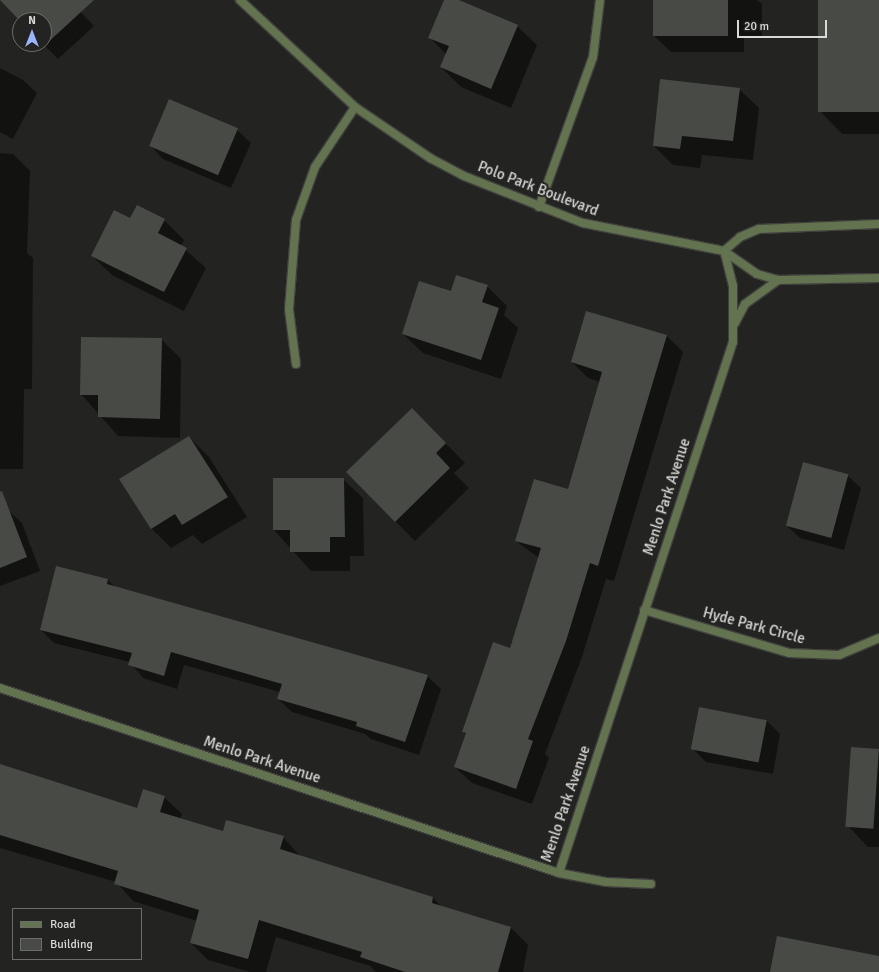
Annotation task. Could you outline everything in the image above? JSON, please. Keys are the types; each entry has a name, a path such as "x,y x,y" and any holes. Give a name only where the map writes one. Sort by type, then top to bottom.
{"street":[{"name":"Polo Park Boulevard","path":"240,0 355,107 430,158 539,207 627,235 724,251"},
{"path":"539,207 593,57 600,0"},
{"path":"296,364 289,280 296,220 315,167 355,107"},
{"path":"879,224 759,229 740,237 724,251 757,274 778,280 879,278"},
{"name":"Menlo Park Avenue","path":"0,688 559,873 733,342 735,324 734,286 724,251"},
{"path":"735,324 745,304 778,280"},
{"name":"Hyde Park Circle","path":"644,610 795,654 839,655 879,638"},
{"path":"559,873 606,882 651,884"}],"building":[{"path":"0,0 94,0 52,39 52,12 12,13"},
{"path":"444,0 459,0 518,25 491,89 440,67 449,46 428,38"},
{"path":"653,0 728,0 728,36 653,36"},
{"path":"818,0 879,0 879,112 818,112"},
{"path":"660,79 740,88 733,141 682,136 680,149 653,146"},
{"path":"169,99 238,128 218,175 149,146"},
{"path":"137,205 165,219 158,233 187,248 164,292 91,256 114,210 130,218"},
{"path":"456,275 488,285 482,302 499,308 481,360 402,334 419,281 451,291"},
{"path":"586,311 667,335 598,566 590,563 566,641 528,739 533,741 516,789 454,767 466,733 462,732 493,642 510,648 541,548 515,541 534,479 568,489 602,372 571,362"},
{"path":"81,337 162,338 160,419 98,417 98,395 80,395"},
{"path":"412,408 446,443 436,453 450,468 395,522 346,472"},
{"path":"189,436 228,497 182,525 175,514 151,529 119,479"},
{"path":"803,462 848,474 831,538 786,526"},
{"path":"273,478 344,478 345,537 330,537 330,552 290,552 290,530 273,530"},
{"path":"2,491 27,557 0,568 0,492"},
{"path":"56,566 108,579 107,584 428,675 405,742 356,726 357,722 277,699 282,684 171,652 164,676 128,665 132,653 40,630"},
{"path":"699,707 767,720 759,762 691,749"},
{"path":"851,747 879,749 873,829 845,827"},
{"path":"0,764 137,808 143,789 165,796 160,812 223,831 226,820 284,836 280,849 433,897 432,903 511,927 498,972 405,972 360,957 362,952 259,920 248,959 190,943 199,910 114,884 118,871 0,835"},
{"path":"777,936 879,956 879,972 770,972"}]}
